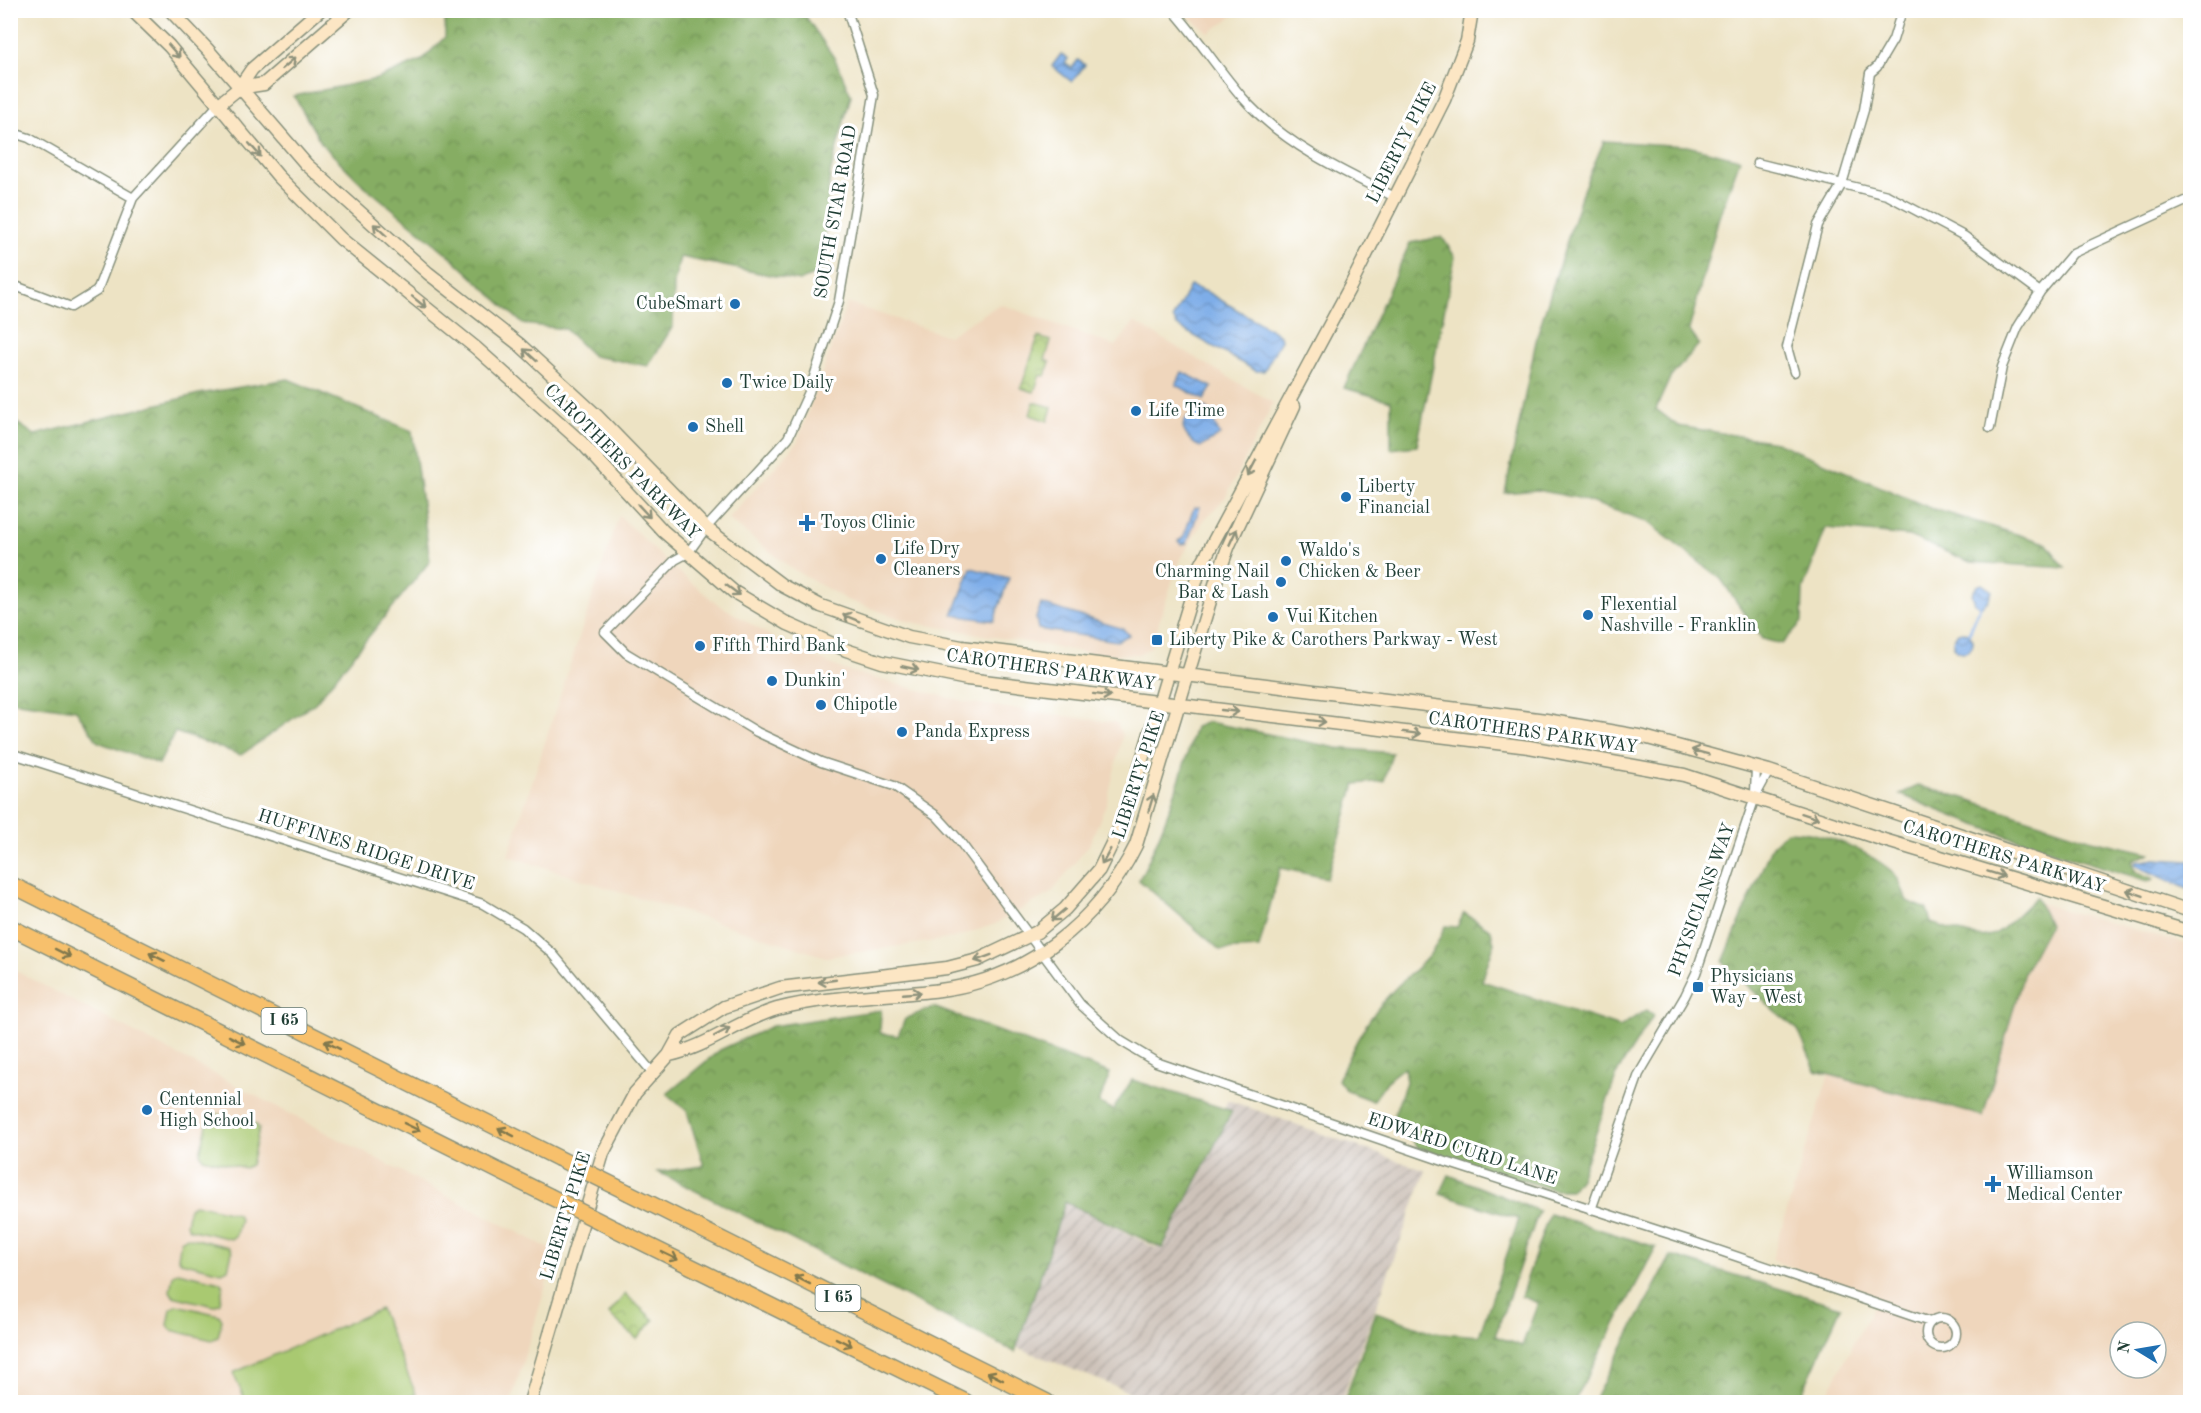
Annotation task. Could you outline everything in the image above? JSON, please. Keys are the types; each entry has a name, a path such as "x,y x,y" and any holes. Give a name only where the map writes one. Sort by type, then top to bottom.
{"highway":[{"name":"I 65","path":"10,884 1047,1402"},
{"name":"I 65","path":"10,927 966,1402"}],"main road":[{"name":"CAROTHERS PARKWAY","path":"132,10 169,46 278,176 341,239 476,348 582,443 663,531 734,592 788,624 846,650 882,662 967,679 1550,751 1684,775 1884,840 2190,932"},
{"name":"CAROTHERS PARKWAY","path":"170,10 207,49 306,164 428,273 520,345 580,400 706,528 783,586 821,606 862,623 909,637 962,647 1592,727 1644,737 1769,771 2190,911"},
{"path":"218,105 239,88 252,69 321,10"},
{"path":"239,88 264,84 349,10"},
{"name":"LIBERTY PIKE","path":"669,1055 692,1050 747,1020 777,1010 965,986 1018,967 1042,953 1072,931 1098,904 1126,866 1147,816 1229,545 1350,287 1457,72 1467,41 1472,10"},
{"name":"LIBERTY PIKE","path":"530,1402 603,1153 618,1121 652,1072 669,1055 681,1035 704,1018 747,997 780,988 946,968 978,960 1031,935 1065,909 1099,870 1124,819 1201,565 1350,287"},
{"path":"885,975 887,995"}],"street":[{"name":"SOUTH STAR ROAD","path":"605,632 675,560 688,553 706,528 788,438 809,392 839,301 874,95 847,10"},
{"path":"1173,10 1243,97 1265,119 1290,139 1345,172 1395,196"},
{"path":"1794,372 1787,346 1818,225 1842,184 1864,110 1870,73 1890,46 1902,10"},
{"path":"10,284 71,307 98,291 133,198 218,105"},
{"path":"10,132 30,138 133,198"},
{"path":"1757,164 1887,195 1965,236 2040,292"},
{"path":"1990,428 2002,367 2018,327 2040,292 2073,253 2190,199"},
{"name":"EDWARD CURD LANE","path":"605,632 627,653 757,732 821,762 894,786 937,816 958,839 1080,1004 1105,1029 1156,1062 1222,1087 1929,1322"},
{"name":"HUFFINES RIDGE DRIVE","path":"10,753 483,904 523,928 553,954 652,1072"},
{"name":"PHYSICIANS WAY","path":"1755,797 1756,767"},
{"name":"PHYSICIANS WAY","path":"1591,1210 1639,1074 1696,973 1755,797 1769,771"}],"shaded area":[{"path":"1182,11 1240,11 1209,33"},
{"path":"847,303 948,336 1000,304 1116,346 1134,322 1273,403 1225,498 1203,521 1178,564 1151,647 1140,654 1097,655 911,622 847,600 791,568 728,519 797,443"},
{"path":"619,515 670,565 715,602 780,642 844,670 965,702 1117,723 1122,736 1107,802 1089,845 1051,893 995,924 954,938 826,957 508,856"},
{"name":"Williamson Medical Center","path":"2033,901 2190,945 2190,1402 1823,1402 1878,1297 1772,1260 1832,1064 1968,1108"},
{"name":"Centennial High School","path":"10,968 556,1252 511,1402 11,1402"},
{"path":"1228,1100 1426,1171 1341,1402 1154,1402 1014,1346 1063,1201 1156,1248"}],"green space":[{"path":"445,10 802,11 835,59 851,95 830,174 821,272 799,281 680,257 674,283 673,326 648,366 593,356 565,329 523,324 450,256 361,183 322,144 294,96 377,79 422,60 445,37"},
{"path":"1604,141 1687,146 1740,159 1718,220 1689,330 1699,344 1670,378 1656,409 1678,426 1776,442 1930,508 2046,543 2065,568 1970,562 1909,536 1826,528 1803,589 1802,622 1782,644 1762,639 1721,579 1646,521 1578,498 1537,490 1505,493 1537,336 1583,190"},
{"path":"1442,237 1455,257 1417,446 1391,449 1391,401 1344,388 1410,243"},
{"path":"1038,337 1051,341 1045,360 1050,362 1045,376 1040,375 1034,392 1021,388"},
{"path":"288,379 412,431 430,561 315,703 241,755 175,732 159,764 98,742 76,710 11,701 11,419 35,435 199,394"},
{"path":"1034,402 1052,407 1048,421 1030,415"},
{"path":"1208,722 1337,748 1392,753 1384,781 1355,784 1327,878 1280,868 1259,948 1220,950 1139,880 1171,805 1195,727"},
{"path":"1918,786 1961,797 2092,840 2150,853 2132,861 2135,871 2154,879 2148,881 2022,841 1900,794"},
{"path":"1787,831 1829,838 1870,856 1893,872 1907,901 1927,909 1931,923 1968,934 1990,936 2008,924 2036,897 2049,925 2024,972 1983,1116 1816,1071 1798,1030 1723,962 1772,845"},
{"path":"1464,913 1491,930 1494,944 1482,981 1620,1027 1646,1010 1653,1016 1618,1071 1580,1178 1571,1190 1554,1190 1418,1148 1394,1115 1406,1082 1404,1067 1389,1079 1373,1101 1347,1091 1338,1080 1367,1023 1382,1003 1428,957 1445,926 1457,927"},
{"path":"933,1007 1110,1073 1099,1103 1113,1110 1132,1080 1232,1111 1162,1248 1065,1202 1015,1352 658,1172 704,1166 687,1111 667,1094 720,1050 772,1026 881,1010 880,1033 898,1036 905,1019"},
{"path":"213,1113 256,1124 259,1129 251,1165 245,1168 203,1158 200,1153 209,1117"},
{"path":"1449,1175 1539,1211 1495,1336 1522,1346 1538,1303 1521,1296 1549,1214 1656,1247 1574,1402 1344,1402 1376,1312 1432,1332 1479,1336 1519,1219 1440,1194"},
{"path":"195,1204 237,1214 240,1219 236,1235 231,1239 189,1229 186,1224 189,1208"},
{"path":"187,1237 229,1247 232,1252 228,1269 222,1272 181,1262 178,1257 181,1241"},
{"path":"1671,1256 1841,1307 1798,1402 1593,1402"},
{"path":"178,1272 220,1282 223,1286 220,1303 214,1306 173,1296 170,1291 173,1275"},
{"path":"625,1294 654,1320 637,1339 609,1314"},
{"path":"177,1305 219,1315 222,1320 218,1337 212,1340 171,1330 168,1325 171,1309"},
{"path":"380,1309 416,1394 397,1402 246,1402 233,1373"}],"water":[{"path":"1061,54 1068,59 1065,63 1072,68 1078,60 1085,65 1072,82 1052,66"},
{"path":"1190,286 1207,292 1280,335 1281,340 1264,371 1256,371 1177,326 1173,318"},
{"path":"1182,372 1212,387 1204,400 1176,385"},
{"path":"1206,407 1220,435 1201,447 1187,436 1183,427 1190,415"},
{"path":"1200,507 1187,543 1181,544 1178,541 1183,538 1194,508"},
{"path":"971,568 1009,578 994,621 953,615"},
{"path":"1982,584 1992,591 1988,601 1980,607 1975,603 1972,594 1977,586"},
{"path":"1041,604 1123,629 1129,635 1117,641 1038,629 1036,618"},
{"path":"1963,632 1970,635 1973,642 1970,649 1963,652 1956,649 1953,642 1956,635"},
{"path":"2155,859 2190,861 2190,890 2135,865 2136,862"}],"waterway":[{"path":"1969,633 1980,607"}],"place":[{"name":"CubeSmart","path":"735,304"},
{"name":"Twice Daily","path":"727,383"},
{"name":"Life Time","path":"1136,411"},
{"name":"Shell","path":"693,427"},
{"name":"Liberty Financial","path":"1346,497"},
{"name":"Toyos Clinic","path":"807,523"},
{"name":"Life Dry Cleaners","path":"881,559"},
{"name":"Waldo's Chicken & Beer","path":"1286,561"},
{"name":"Charming Nail Bar & Lash","path":"1281,582"},
{"name":"Flexential Nashville - Franklin","path":"1588,615"},
{"name":"Vui Kitchen","path":"1273,617"},
{"name":"Liberty Pike & Carothers Parkway - West","path":"1157,640"},
{"name":"Fifth Third Bank","path":"700,646"},
{"name":"Dunkin'","path":"772,681"},
{"name":"Chipotle","path":"821,705"},
{"name":"Panda Express","path":"902,732"},
{"name":"Physicians Way - West","path":"1698,987"},
{"name":"Centennial High School","path":"147,1110"},
{"name":"Williamson Medical Center","path":"1993,1184"}]}
